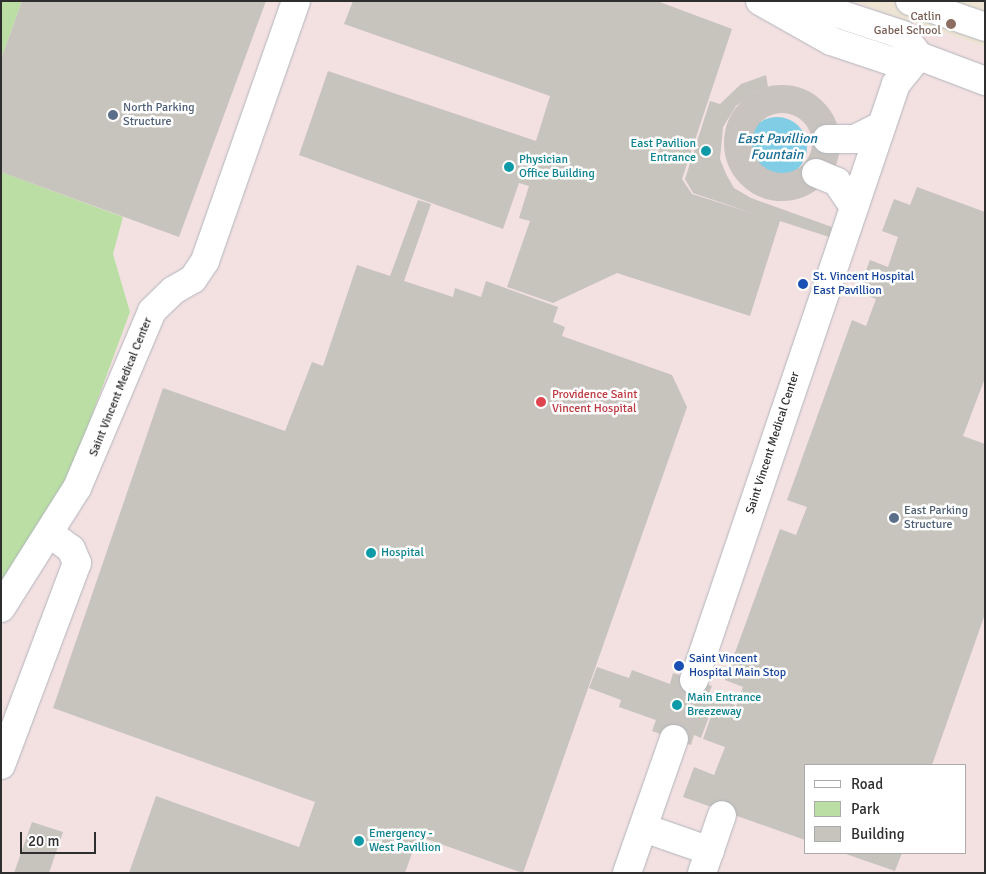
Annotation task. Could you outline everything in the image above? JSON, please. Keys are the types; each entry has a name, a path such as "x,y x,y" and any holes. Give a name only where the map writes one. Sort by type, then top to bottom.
{"lane":[{"name":"Saint Vincent Medical Center","path":"1,608 50,534 96,450 152,311 168,296 193,279 205,261 296,1"},
{"path":"760,1 831,41 891,61 918,56 985,81"},
{"path":"800,1 903,35 918,56"},
{"path":"910,1 985,27"},
{"name":"Saint Vincent Medical Center","path":"694,680 882,125 898,81 918,56"},
{"path":"827,139 855,139 882,125"},
{"path":"816,173 837,182 846,191 853,206"},
{"path":"1,765 77,563 71,549 50,534"},
{"path":"628,873 674,739"},
{"path":"644,828 706,862 722,815"}],"shaded area":[{"name":"Providence Saint Vincent Hospital","path":"22,1 851,1 985,47 985,873 1,873 1,592 130,312 113,253 1,172"},
{"name":"Catlin Gabel School","path":"851,1 985,1 985,47"}],"green space":[{"path":"1,1 22,1 1,59"},
{"path":"1,172 123,217 113,254 130,312 63,493 1,592"}],"water":[{"name":"East Pavillion Fountain","path":"771,117 783,117 794,122 802,130 807,141 805,159 794,172 783,177 771,177 760,172 752,164 747,153 747,141 752,130 760,122"}],"building":[{"name":"North Parking Structure","path":"22,1 266,1 179,237 1,172 1,59"},
{"name":"Physician Office Building","path":"353,1 657,1 732,29 682,179 692,194 755,214 693,193 685,179 710,101 720,104 741,84 766,75 768,87 754,92 736,106 723,127 720,159 734,188 751,198 832,227 829,237 780,221 750,316 617,273 553,303 507,287 530,221 519,218 529,186 519,183 503,229 299,155 328,71 536,141 550,96 344,24"},
{"name":"East Parking Structure","path":"917,187 985,212 985,378 963,436 985,444 985,614 932,764 804,764 804,840 683,797 694,767 714,775 725,747 703,739 714,708 733,715 743,687 725,680 780,529 796,535 807,507 787,500 852,320 866,326 876,299 858,292 870,260 888,267 898,237 882,231 894,199 910,205"},
{"name":"Hospital","path":"418,200 431,204 404,281 453,297 455,288 481,297 486,281 558,307 553,322 565,327 562,336 672,375 687,407 523,873 418,836 405,873 129,873 156,796 299,847 315,802 53,708 163,388 285,431 312,362 323,366 357,265 390,276"},
{"name":"Main Entrance Breezeway","path":"597,667 629,678 632,670 670,684 673,673 712,686 708,696 735,705 733,713 713,706 701,738 694,735 691,745 652,731 656,720 619,707 621,700 589,688"},
{"path":"32,822 63,832 49,873 14,873"},
{"path":"846,854 902,854 895,871"}],"tunnel":[{"path":"773,99 791,99 807,106 819,118 826,134 826,143 826,152 819,168 807,180 791,187 773,187 757,180 745,168 738,152 738,134 745,118 757,106 773,99"},
{"path":"674,739 694,680"}],"place":[{"name":"Catlin Gabel School","path":"951,24"},
{"name":"North Parking Structure","path":"113,115"},
{"name":"East Pavilion Entrance","path":"706,151"},
{"name":"Physician Office Building","path":"509,167"},
{"name":"St. Vincent Hospital East Pavillion","path":"803,284"},
{"name":"Providence Saint Vincent Hospital","path":"541,402"},
{"name":"East Parking Structure","path":"894,518"},
{"name":"Hospital","path":"371,553"},
{"name":"Saint Vincent Hospital Main Stop","path":"679,666"},
{"name":"Main Entrance Breezeway","path":"677,705"},
{"name":"Emergency - West Pavillion","path":"359,841"}]}
